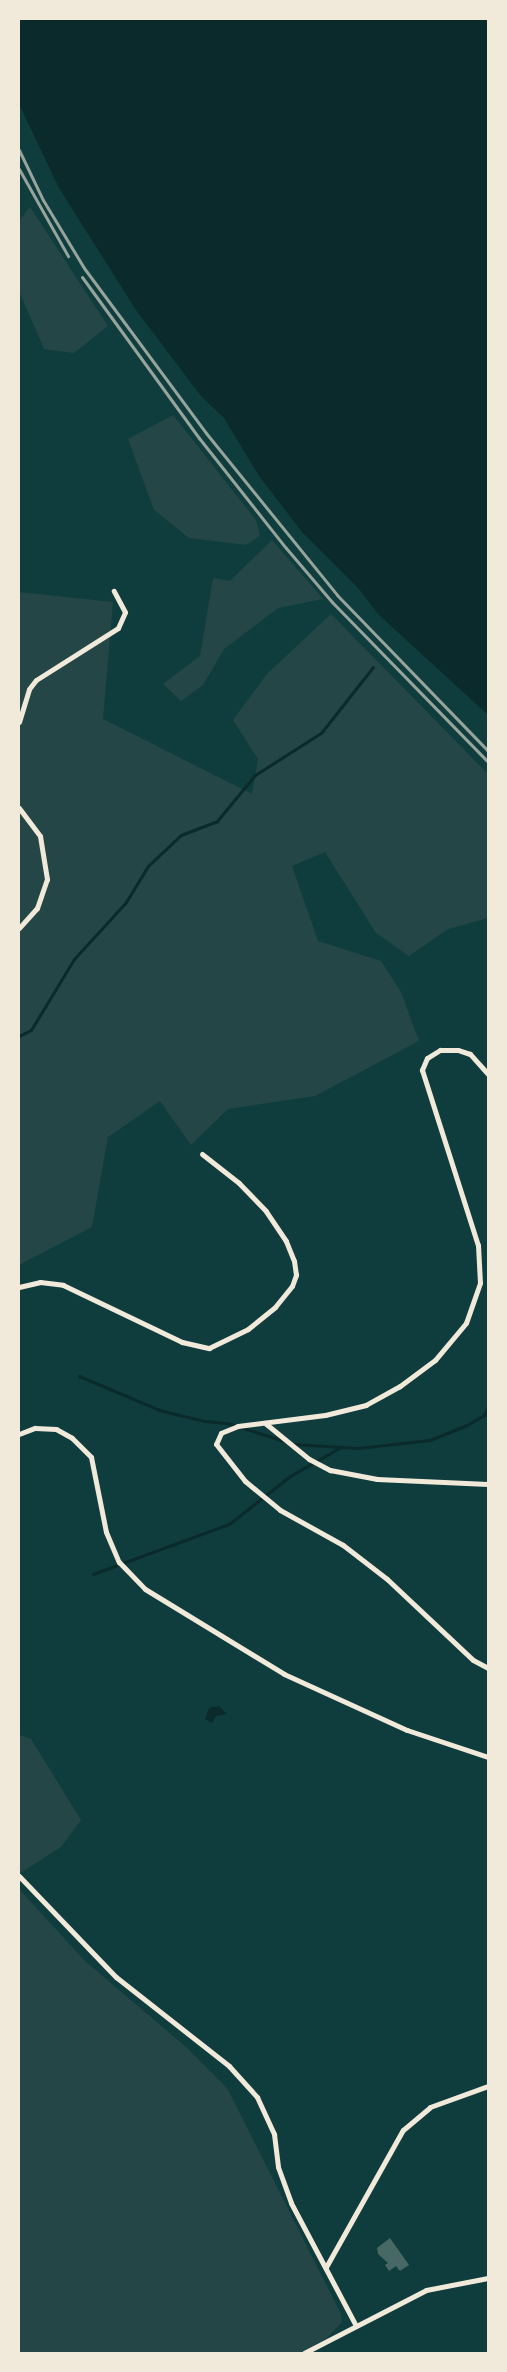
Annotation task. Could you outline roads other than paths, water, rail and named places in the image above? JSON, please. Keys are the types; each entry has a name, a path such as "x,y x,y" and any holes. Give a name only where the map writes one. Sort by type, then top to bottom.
{"street":[{"path":"19,722 29,689 36,680 118,628 126,612 114,591"},
{"path":"19,808 40,836 47,879 37,908 19,928"},
{"path":"488,1074 470,1054 458,1050 440,1050 426,1058 422,1070 478,1245 480,1282 466,1323 435,1360 400,1386 366,1405 238,1426 216,1438 216,1444 223,1456 245,1481 280,1510 344,1545 388,1579 473,1660 488,1668"},
{"path":"19,1287 40,1282 63,1286 182,1342 209,1348 248,1329 275,1307 292,1286 296,1276 294,1261 286,1241 266,1210 239,1183 202,1154"},
{"path":"264,1423 309,1459 330,1470 377,1479 488,1484"},
{"path":"19,1434 35,1428 56,1429 72,1438 91,1457 106,1532 119,1562 145,1589 284,1674 407,1730 488,1756"},
{"path":"19,1876 116,1976 229,2066 257,2097 274,2134 278,2167 291,2203 355,2324"},
{"path":"326,2267 403,2130 430,2107 488,2086"},
{"path":"304,2353 355,2324 426,2290 488,2278"}],"waterway":[{"path":"19,1036 31,1030 74,959 126,902 148,866 181,835 217,821 255,775 321,733 373,667"},
{"path":"79,1376 159,1410 204,1421 227,1423 287,1442"},
{"path":"293,1444 358,1448 430,1440 467,1425 484,1415 488,1407"},
{"path":"93,1574 229,1524 290,1476 341,1447"}],"railway":[{"path":"19,150 43,200 84,268 206,433 337,595 488,751"},
{"path":"19,169 68,256"},
{"path":"82,277 199,438 286,548 332,602 488,762"}]}
